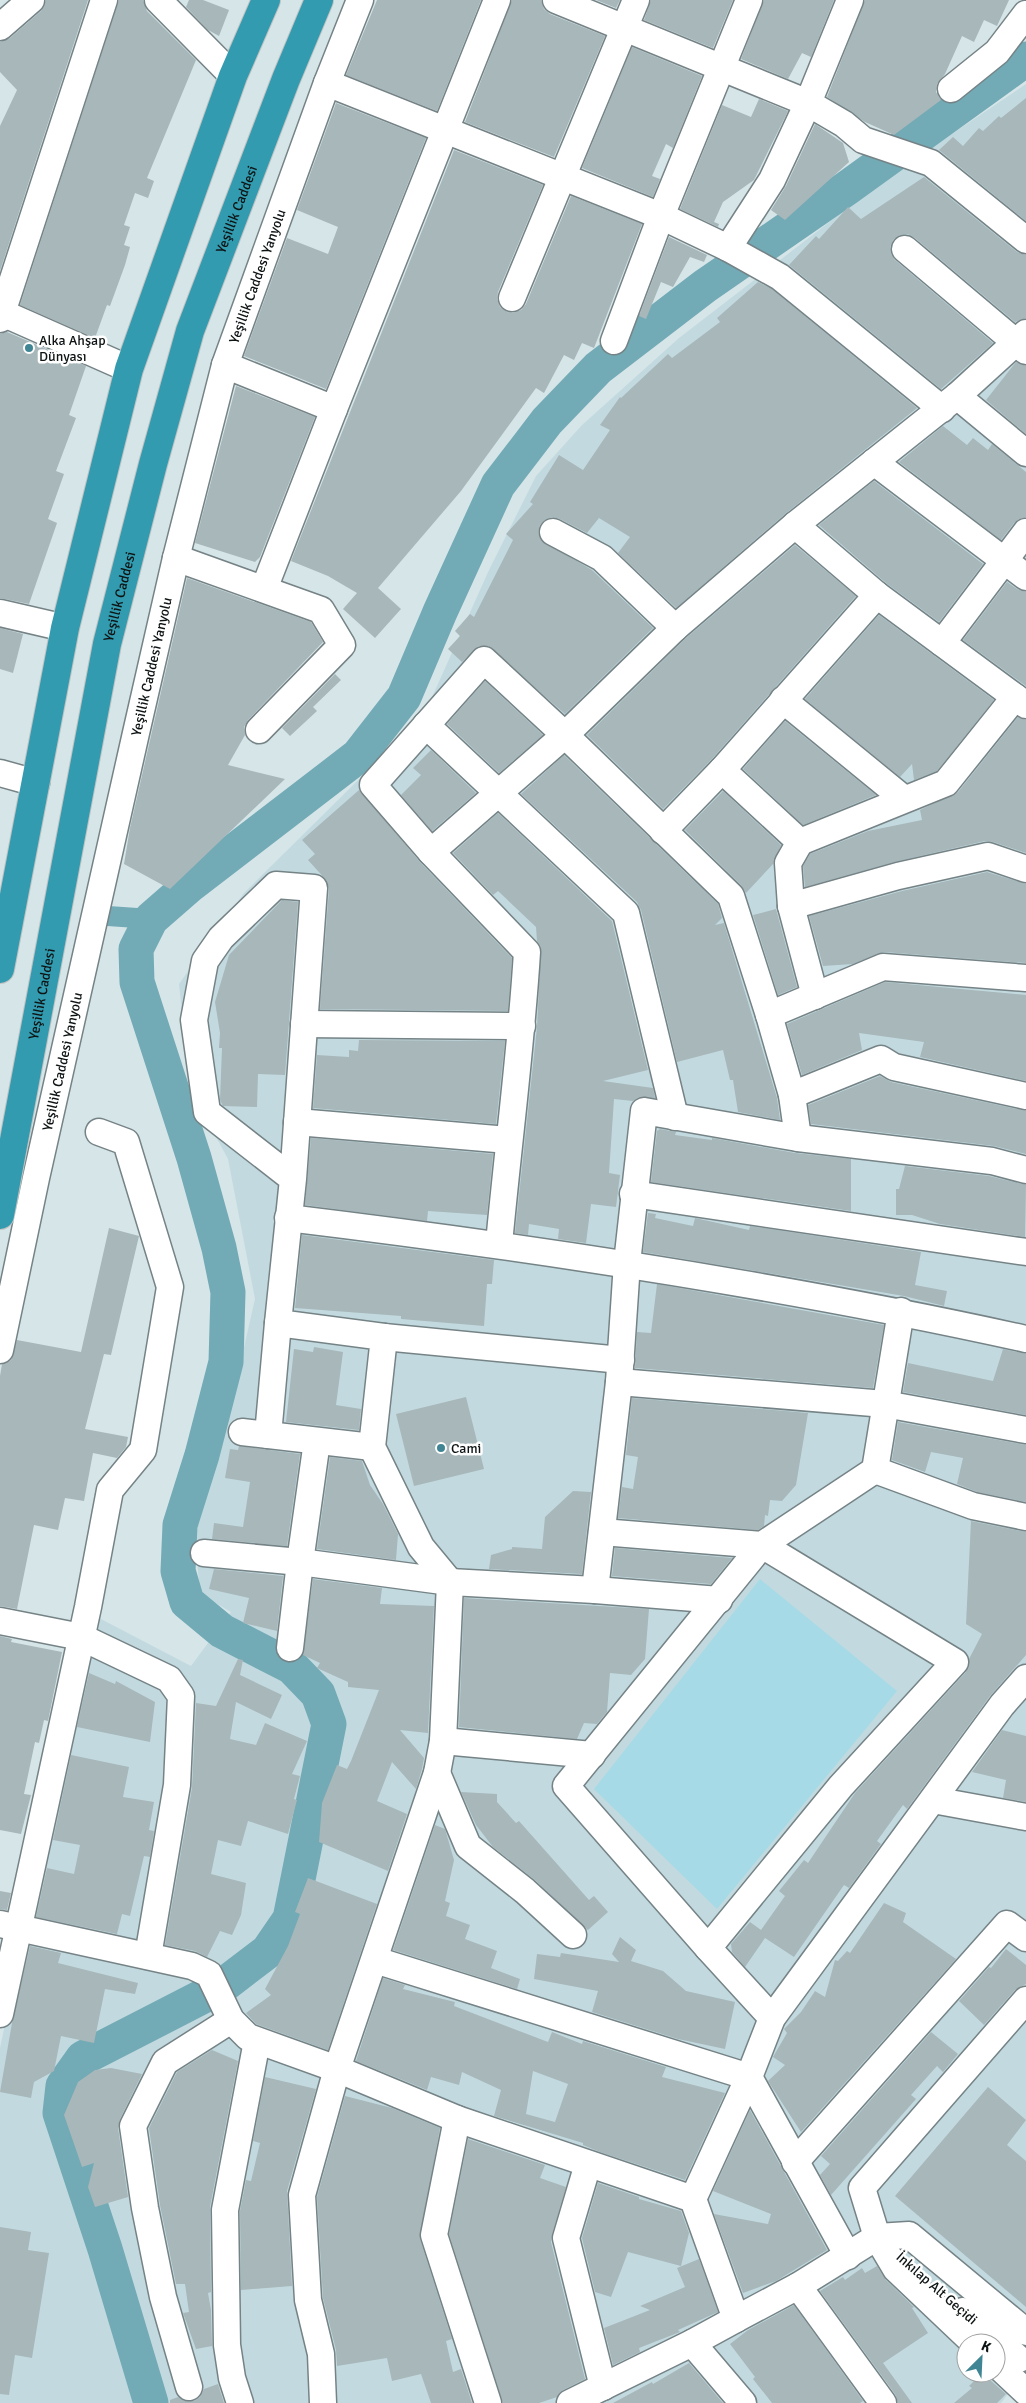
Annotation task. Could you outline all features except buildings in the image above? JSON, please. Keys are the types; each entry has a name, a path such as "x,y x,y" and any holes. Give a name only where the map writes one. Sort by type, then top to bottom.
{"highway":[{"path":"0,970 65,628 129,368 233,76 266,0"},
{"name":"Yeşillik Caddesi","path":"0,1215 107,644 153,464 190,331 286,79 319,0"}],"street":[{"path":"0,27 31,0"},
{"path":"104,0 1,315 129,368"},
{"path":"158,0 233,76"},
{"name":"Yeşillik Caddesi Yanyolu","path":"0,1350 36,1178 176,558 225,365 327,83 360,0"},
{"path":"264,590 497,0"},
{"path":"556,0 808,102 844,124 863,140 930,163 1026,240"},
{"path":"512,298 636,0"},
{"path":"614,341 661,216 749,0"},
{"path":"728,248 772,180 808,102 850,0"},
{"path":"951,90 996,52 1026,14"},
{"path":"327,83 661,216 728,248 780,277 949,402 1026,453"},
{"path":"432,852 565,735 676,628 795,525 1023,343 906,249"},
{"path":"225,365 334,409"},
{"path":"874,462 1026,577"},
{"path":"795,525 877,595 1020,701 946,783 800,842 788,863 791,906 815,996"},
{"path":"553,532 602,558 676,628"},
{"path":"942,643 1026,532"},
{"path":"176,558 320,610 342,645 258,730"},
{"path":"663,831 722,770 877,595"},
{"path":"0,614 65,628"},
{"path":"499,1244 508,1140 522,1026 527,952 432,852 373,785 484,660 565,735 731,896 792,1095 798,1138"},
{"path":"783,700 904,799"},
{"path":"426,725 626,913 675,1117"},
{"path":"722,770 800,842"},
{"path":"0,773 36,783"},
{"path":"791,906 898,876 988,856 1026,869"},
{"path":"268,1435 293,1179 314,888 276,885 221,938 205,960 194,1020 207,1112 293,1179"},
{"path":"769,1015 883,967 1026,978"},
{"path":"304,1024 522,1026"},
{"path":"792,1095 881,1059 894,1068 1026,1096"},
{"path":"595,1590 620,1371 633,1194 644,1111 798,1138 992,1161 1026,1170"},
{"path":"297,1122 508,1140"},
{"path":"0,2014 9,1926 82,1637 110,1490 143,1450 170,1287 126,1142 99,1132"},
{"path":"633,1194 1026,1252"},
{"path":"288,1218 499,1244 627,1263 901,1311 1026,1339"},
{"path":"772,2018 566,1786 762,1545 875,1470 901,1311"},
{"path":"278,1323 620,1371 885,1404 1026,1430"},
{"path":"323,2403 321,2354 308,2300 302,2195 338,2070 437,1773 443,1741 450,1582 421,1547 372,1447 384,1337"},
{"path":"242,1432 372,1447"},
{"path":"290,1648 317,1442"},
{"path":"875,1470 973,1506 1026,1518"},
{"path":"602,1532 762,1545 955,1662 841,1786 708,1948"},
{"path":"204,1553 300,1562 450,1582 595,1590 719,1600"},
{"path":"0,1622 82,1637 169,1679 181,1696 177,1785 148,1956"},
{"path":"736,2319 693,2199 749,2077 772,2018 933,1800 1014,1708 1026,1678"},
{"path":"443,1741 592,1755"},
{"path":"437,1773 468,1846 525,1891 573,1936"},
{"path":"933,1800 1026,1817"},
{"path":"795,2162 1007,1924 1026,1938"},
{"path":"9,1926 192,1966 209,1974 230,2016 248,2037 338,2070 457,2119 693,2199"},
{"path":"375,1960 749,2077 848,2256"},
{"path":"963,2333 896,2269 877,2238 862,2188 1026,2000"},
{"path":"189,2387 163,2297 145,2208 133,2126 165,2062 230,2016"},
{"path":"240,2403 232,2378 227,2345 225,2210 258,2041"},
{"path":"457,2119 434,2235 488,2403"},
{"path":"588,2164 566,2238 590,2397 798,2286 877,2238 909,2235 1026,2332"},
{"name":"İnkılap Alt Geçidi","path":"877,2238 1008,2362 1026,2393"},
{"path":"798,2286 883,2403"},
{"path":"692,2343 743,2403"},
{"path":"1018,2403 1026,2393"}],"shaded area":[{"path":"1026,84 1026,2370 1001,2403 0,2403 0,2048 23,1939 99,1618 191,1666 231,1612 200,1594 195,1536 221,1448 255,1299 228,1159 190,1089 179,984 244,893 424,715 489,570 536,476 582,425 679,338 885,179"},
{"path":"760,1579 897,1691 717,1909 594,1789"}],"waterway":[{"path":"151,2403 105,2249 60,2113 63,2086 83,2058 221,1987 268,1951 290,1919 329,1724 318,1694 292,1667 222,1631 187,1602 178,1571 180,1525 202,1455 226,1362 228,1292 219,1248 194,1158 137,982 136,949 151,919 190,885 358,756 404,697 440,612 498,485 547,421 598,368 705,286 847,188 1026,59"},
{"path":"108,916 151,919"}],"place":[{"name":"Alka Ahşap Dünyası","path":"29,348"},
{"name":"Cami","path":"441,1448"}]}
